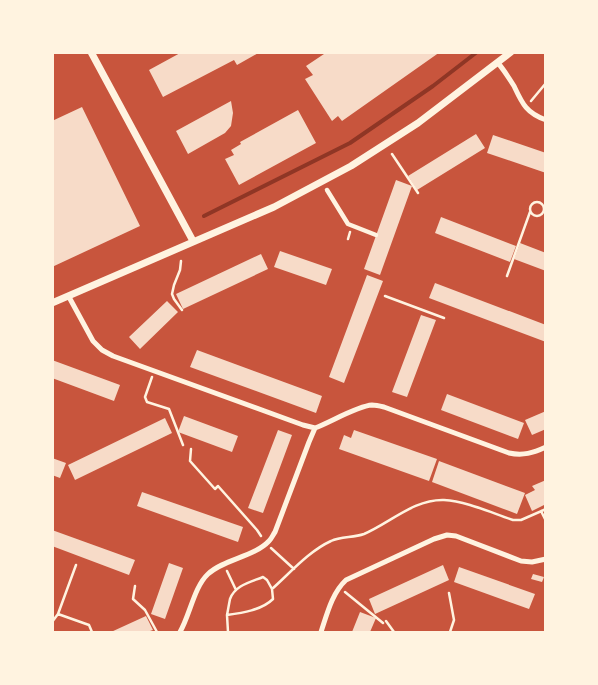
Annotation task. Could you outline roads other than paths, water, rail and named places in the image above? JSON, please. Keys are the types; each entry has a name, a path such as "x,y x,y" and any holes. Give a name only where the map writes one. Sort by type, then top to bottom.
{"street":[{"path":"91,52 193,242"},
{"path":"52,304 274,207 351,166 418,123 511,52"},
{"path":"498,63 508,76 526,109 546,120"},
{"path":"328,190 348,224 376,235"},
{"path":"69,296 92,341 102,350 113,356 303,425 316,428 362,407 376,405 510,453 528,454 546,447"},
{"path":"180,632 202,581 209,573 224,564 261,548 275,532 316,428"},
{"path":"321,632 334,596 346,580 434,539 456,536 521,562 546,559"}],"waterway":[{"path":"204,216 350,143 433,86 477,52"}]}
